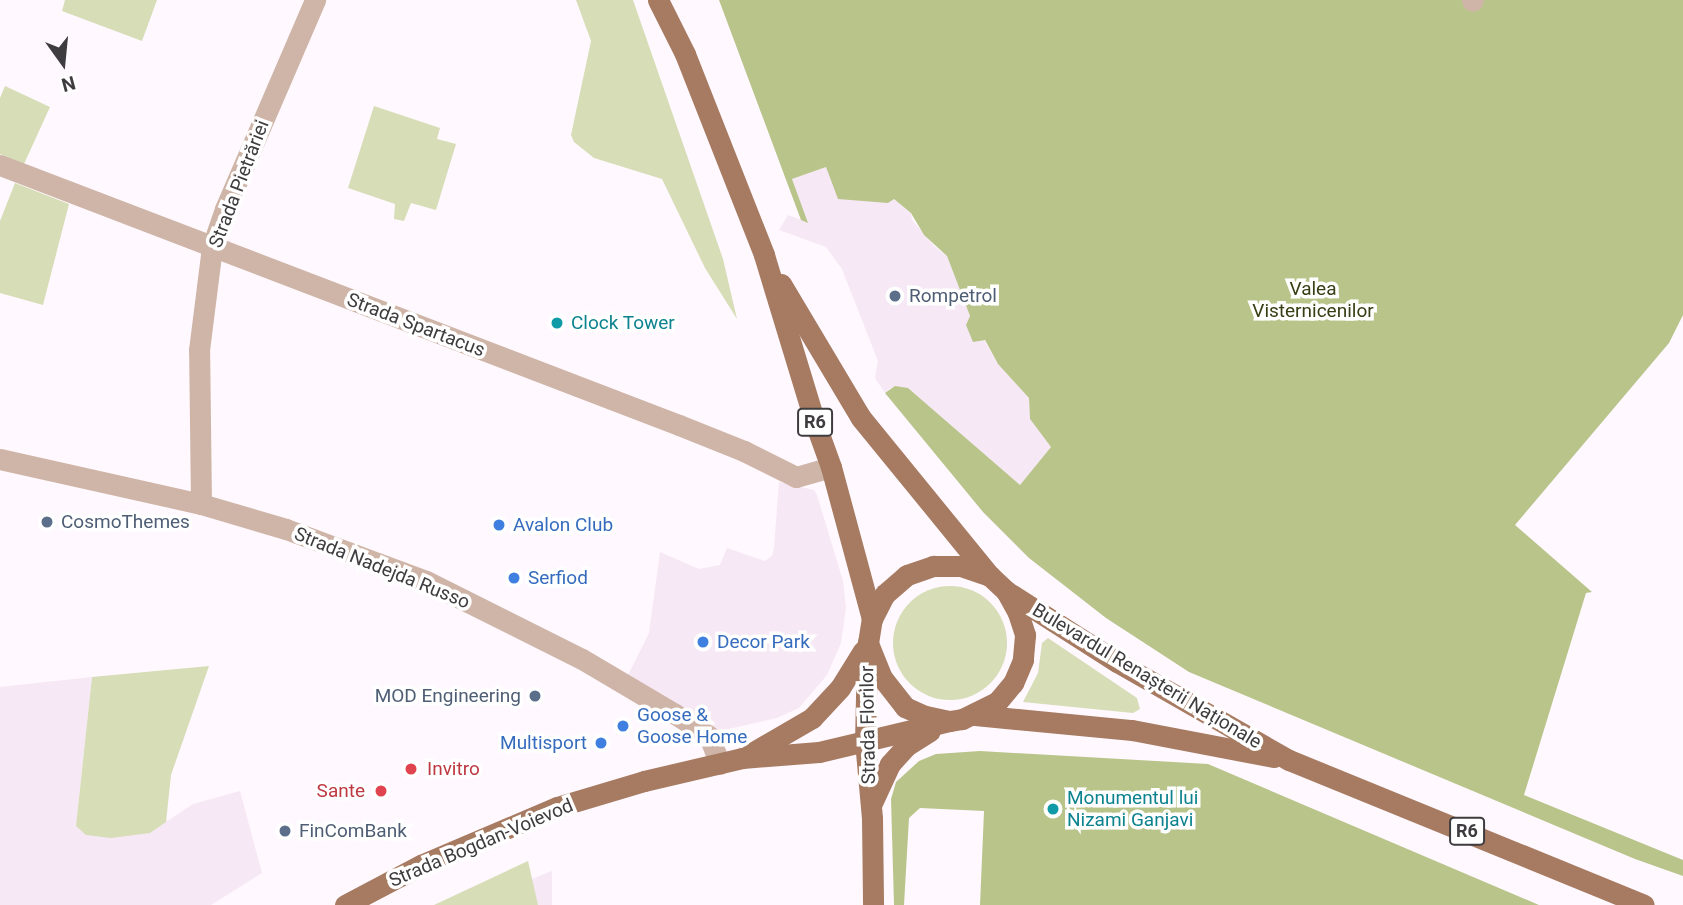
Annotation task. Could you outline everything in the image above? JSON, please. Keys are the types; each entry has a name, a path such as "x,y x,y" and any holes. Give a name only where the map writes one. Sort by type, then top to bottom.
{"main road":[{"name":"R6","path":"658,0 685,54 764,255 831,467 872,619"},
{"name":"R6","path":"674,0 685,54"},
{"path":"764,255 861,418 990,576"},
{"name":"R6","path":"868,643 872,619 885,594 907,575 933,566 961,566 990,576 1006,591 1018,613 1025,635 1023,660 1013,683 997,702 975,715 948,720"},
{"name":"Bulevardul Renașterii Naționale","path":"1006,591 1117,662 1289,760 1644,905"},
{"path":"868,643 882,678 905,707 925,716 948,720"},
{"name":"Strada Bogdan-Voievod","path":"742,758 790,732 819,711 852,673 868,643"},
{"name":"Strada Florilor","path":"868,643 864,695 871,807 873,905"},
{"name":"Bulevardul Renașterii Naționale","path":"975,715 1132,730 1289,760"},
{"name":"Strada Bogdan-Voievod","path":"345,905 421,865 557,807 644,781 742,758 818,752 948,720"},
{"name":"Strada Florilor","path":"871,807 884,772 898,754 948,720"},
{"name":"Strada Florilor","path":"818,752 842,758 857,770 871,807"}],"street":[{"name":"Strada Pietrăriei","path":"201,504 199,350 212,247 225,209 315,0"},
{"name":"Strada Spartacus","path":"0,165 678,425 796,477 831,467"},
{"name":"Strada Nadejda Russo","path":"0,459 201,504 346,551 426,582 508,620 582,659 709,736 720,764"}],"shaded area":[{"path":"826,167 894,199 911,213 912,220 934,246 947,256 970,316 998,364 1029,398 1030,419 1051,447 1020,485 908,388 890,388 885,393 875,378 878,361 842,269 826,247 779,230 788,215 807,222 792,179"},
{"name":"Decor Park","path":"779,482 814,490 817,495 843,581 846,608 841,643 827,675 799,708 777,718 710,733 627,677 649,633 660,552 699,569 720,565 727,548 765,561 772,556 774,548"},
{"path":"92,677 76,826 149,833 193,804 240,791 262,873 211,905 0,905 0,687"},
{"path":"552,871 552,905 467,905"}],"green space":[{"path":"65,0 157,0 142,41 62,11"},
{"path":"576,0 633,0 723,259 737,319 705,268 662,179 594,158 574,142 571,135 591,41"},
{"name":"Valea Visternicenilor","path":"719,0 1683,0 1683,315 1669,343 1515,525 1592,592 1586,593 1524,795 1683,860 1683,876 1635,859 1189,672 1106,618 1029,558 983,512 885,393 895,386 908,388 1020,485 1051,447 1030,419 1029,398 998,364 985,340 973,342 966,325 970,316 947,256 924,235 911,213 894,199 888,203 838,199 826,167 792,179 808,223 801,220"},
{"path":"5,86 50,107 24,164 0,154 0,98"},
{"path":"374,106 440,128 437,139 456,144 436,210 411,203 404,221 394,219 395,204 348,188"},
{"path":"15,183 69,204 43,305 0,293 0,221"},
{"path":"950,586 972,590 990,603 1003,621 1007,643 1003,665 990,683 972,696 950,700 928,696 910,683 897,665 893,643 897,621 910,603 928,590"},
{"path":"1048,638 1137,698 1140,709 1133,713 1023,702 1038,673 1042,643"},
{"path":"209,666 171,775 166,822 150,833 111,838 86,835 76,826 92,677"},
{"path":"980,751 1208,764 1539,905 980,905 984,811 920,808 909,818 904,905 894,905 891,799 896,782 919,761 936,754"},
{"path":"528,861 538,905 434,905"}],"place":[{"name":"Rompetrol","path":"895,296"},
{"name":"Clock Tower","path":"557,323"},
{"name":"CosmoThemes","path":"47,522"},
{"name":"Avalon Club","path":"499,525"},
{"name":"Serfiod","path":"514,578"},
{"name":"Decor Park","path":"703,642"},
{"name":"MOD Engineering","path":"535,696"},
{"name":"Goose & Goose Home","path":"623,726"},
{"name":"Multisport","path":"601,743"},
{"name":"Invitro","path":"411,769"},
{"name":"Sante","path":"381,791"},
{"name":"Monumentul lui Nizami Ganjavi","path":"1053,809"},
{"name":"FinComBank","path":"285,831"}]}
